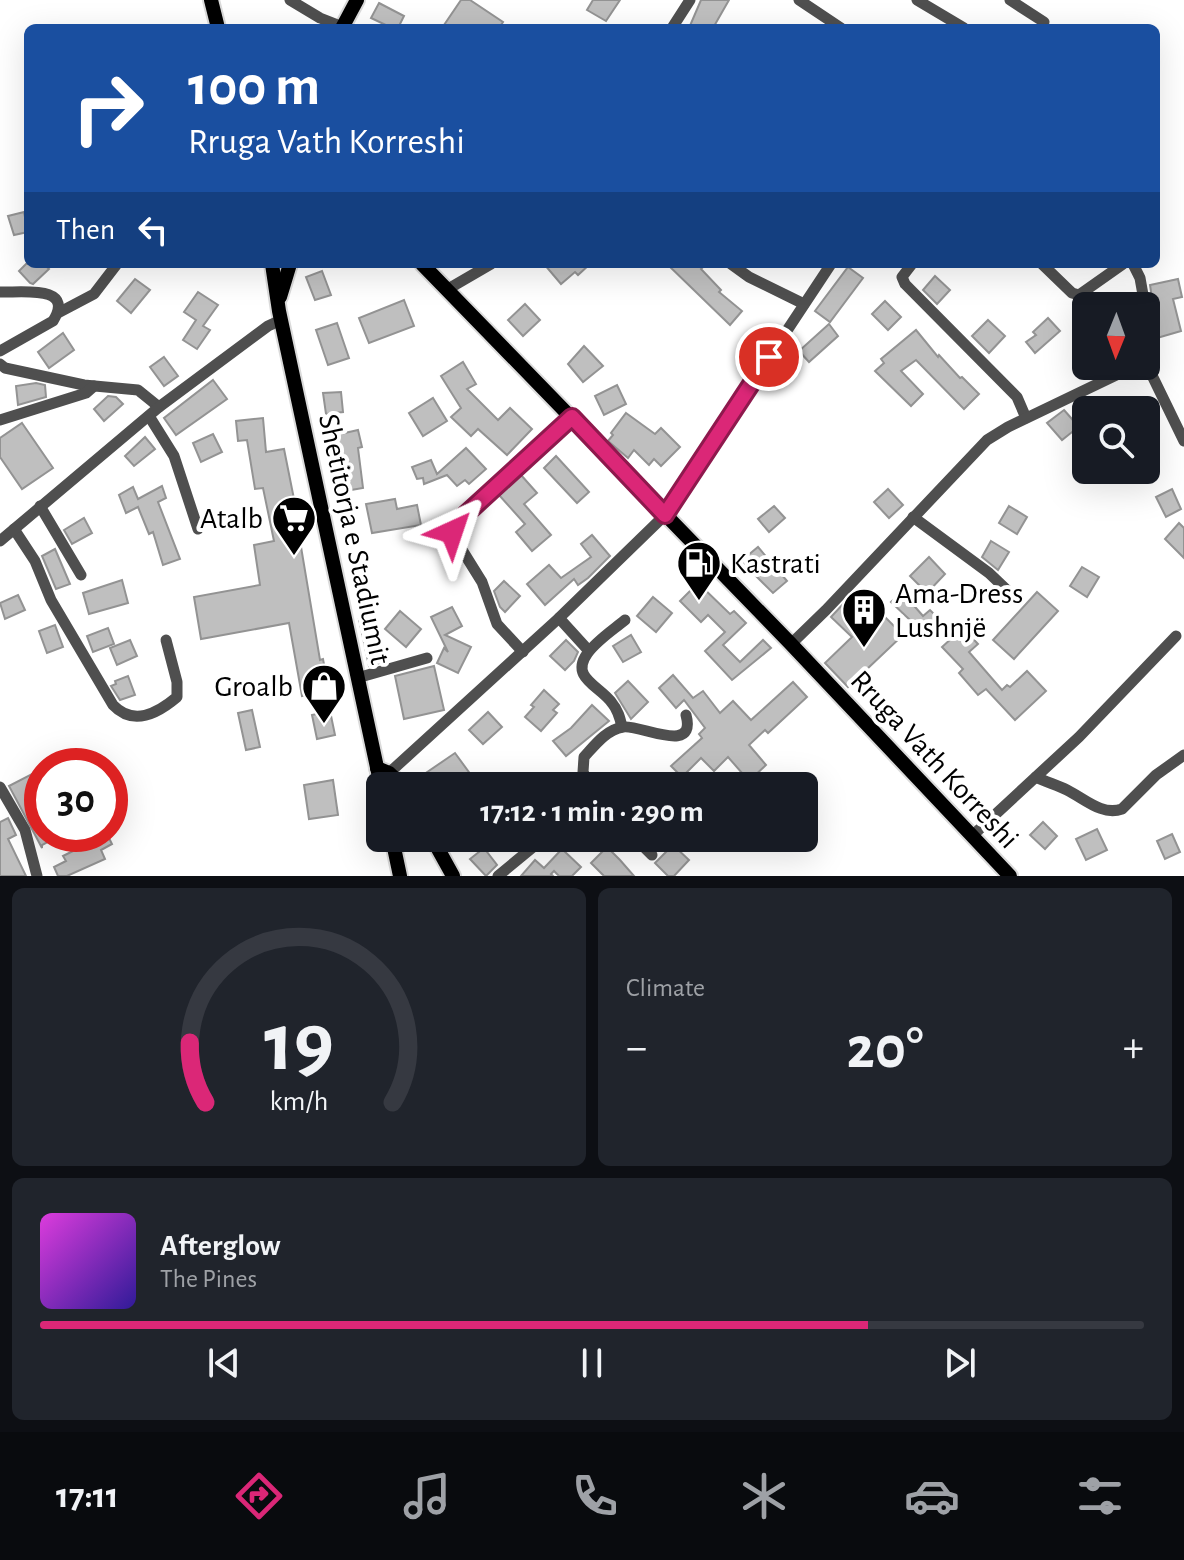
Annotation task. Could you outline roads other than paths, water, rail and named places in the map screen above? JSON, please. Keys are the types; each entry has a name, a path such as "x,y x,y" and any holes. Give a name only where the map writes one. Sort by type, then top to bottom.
{"main road":[{"path":"211,0 217,24"},
{"path":"345,24 357,0"},
{"name":"Shetitorja e Stadiumit","path":"273,268 357,678 382,772"},
{"name":"Shetitorja e Stadiumit","path":"279,301 289,268"},
{"name":"Rruga Vath Korreshi","path":"426,268 791,644 1010,876"},
{"path":"395,852 400,876"},
{"path":"440,852 453,876"}],"street":[{"path":"290,0 302,3 320,18 334,24"},
{"path":"675,24 690,0"},
{"path":"799,0 835,24"},
{"path":"917,0 957,24"},
{"path":"1010,0 1044,22"},
{"path":"0,351 53,321 58,313 94,294 114,268"},
{"path":"448,289 484,268"},
{"path":"737,268 804,304"},
{"path":"388,772 523,652 665,515 828,268"},
{"path":"909,268 902,277 905,284 1017,397 1026,418"},
{"path":"1046,268 1072,293 1079,295 1117,268"},
{"path":"1135,268 1142,292"},
{"path":"0,292 46,292 58,304 58,313"},
{"path":"0,541 159,407 268,326 281,320"},
{"path":"0,364 18,371 94,386 138,390 159,407"},
{"path":"791,644 987,440 1106,380"},
{"path":"1154,380 1184,441"},
{"path":"0,420 86,393 94,386"},
{"path":"149,416 174,456 198,529"},
{"path":"523,652 497,624 482,582 454,537 454,525 572,417"},
{"path":"40,506 81,575"},
{"path":"913,517 989,573 1010,593"},
{"path":"14,529 35,561 51,600 113,705 122,714 149,714 164,708 177,697 177,682 166,640"},
{"path":"559,618 589,651"},
{"path":"622,727 612,703 584,679 581,663 589,651 625,620"},
{"path":"972,836 1036,777 1176,636"},
{"path":"357,678 427,658"},
{"path":"583,772 584,757 611,731 634,726 669,737 679,736 686,732 686,715"},
{"path":"1036,777 1101,809 1116,811 1184,755"},
{"path":"0,787 25,830 37,876"},
{"path":"498,876 527,852"},
{"path":"649,852 652,855"}],"place":[{"name":"Atalb","path":"294,557"},
{"name":"Kastrati","path":"699,602"},
{"name":"Ama-Dress Lushnjë","path":"864,649"},
{"name":"Groalb","path":"324,725"}]}
